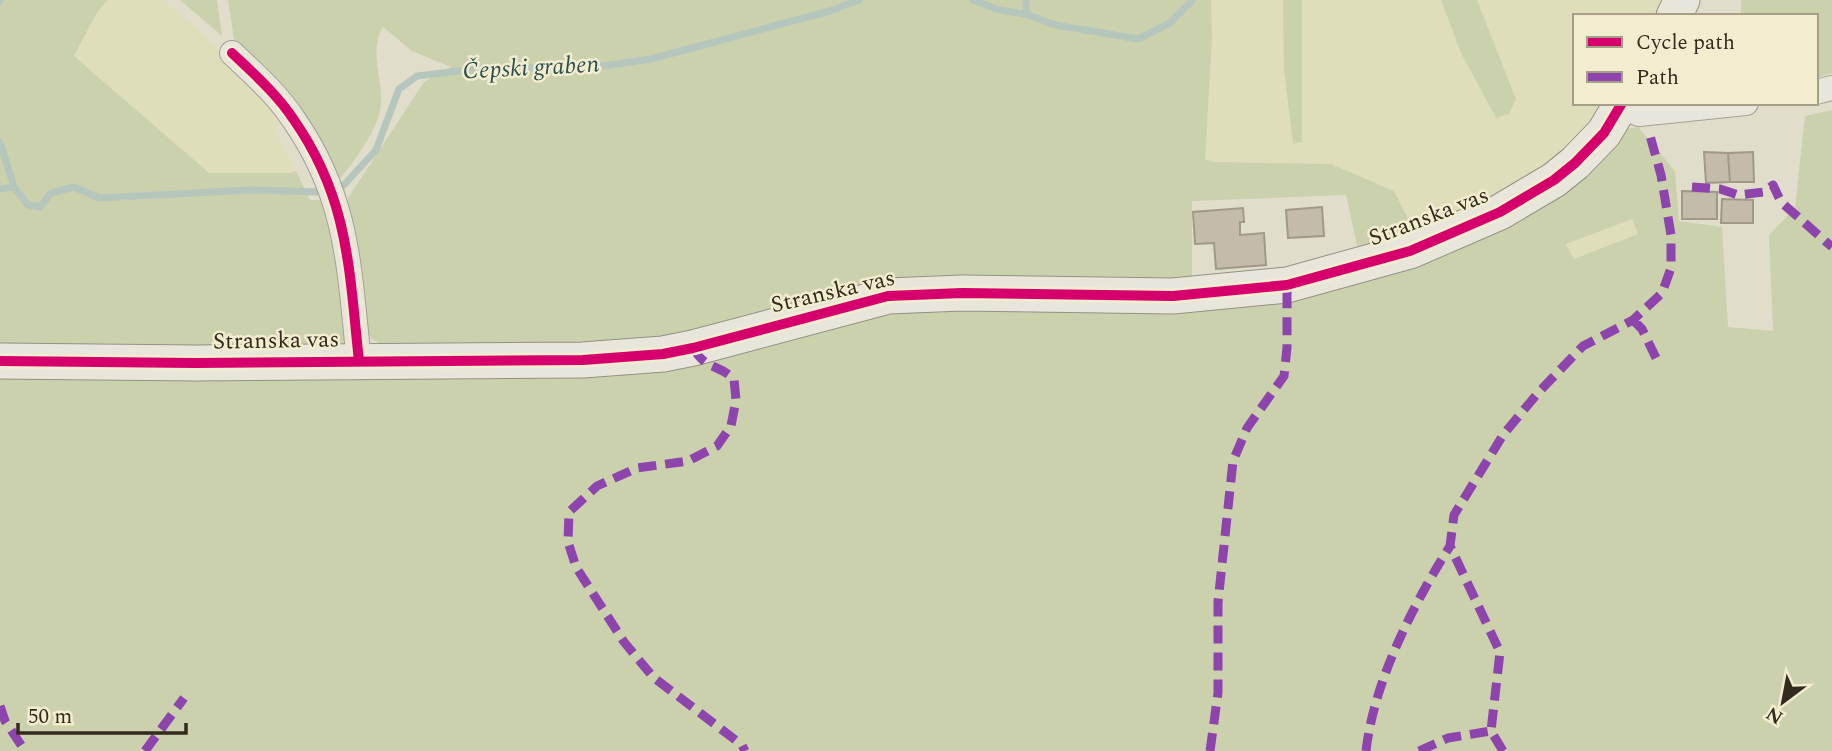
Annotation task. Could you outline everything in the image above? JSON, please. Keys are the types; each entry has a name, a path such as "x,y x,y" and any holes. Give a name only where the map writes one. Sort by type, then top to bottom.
{"street":[{"path":"232,53 270,89 294,119 321,163 337,205 347,245 359,361"},
{"name":"Stranska vas","path":"0,361 195,363 583,360 663,354 706,345 888,296 1037,293 1173,296 1287,285 1410,251 1500,212 1554,180 1575,163 1604,133 1621,105 1639,114 1727,105"}],"green space":[{"path":"0,0 107,0 96,14 74,56 209,173 296,171 310,200 328,200 349,337 341,347 0,349"},
{"path":"107,0 162,0 194,26 236,65 291,125 280,124 276,133 296,171 209,173 73,56 96,14"},
{"path":"180,0 217,0 222,36"},
{"path":"228,0 1211,0 1212,38 1205,159 1214,162 1331,164 1394,191 1415,233 1359,254 1346,195 1192,201 1192,283 1065,281 664,342 391,348 366,334 359,305 348,198 424,82 451,67 412,51 383,27 377,49 381,95 378,118 366,143 337,183 245,59 234,40"},
{"path":"1211,0 1283,0 1284,69 1293,144 1302,142 1302,0 1441,0 1461,53 1491,35 1477,0 1665,0 1657,14 1573,14 1573,105 1607,105 1572,149 1528,181 1415,233 1394,191 1331,164 1214,162 1205,159 1212,38"},
{"path":"1283,0 1302,0 1302,142 1293,144 1284,69"},
{"path":"1441,0 1477,0 1516,99 1509,114 1496,118 1461,53"},
{"path":"1741,0 1832,0 1832,73 1818,77 1818,14 1741,14"},
{"path":"1832,110 1832,751 0,751 0,370 425,372 887,310 1308,291 1626,129 1638,127 1675,171 1679,221 1722,227 1728,327 1773,331 1769,235 1795,208 1805,116","holes":["1632,219 1638,234 1574,259 1566,244"]},
{"path":"1632,219 1639,234 1574,259 1565,244"}],"building":[{"path":"1704,152 1728,153 1730,182 1706,183"},
{"path":"1753,152 1754,182 1730,182 1728,153"},
{"path":"1682,191 1717,192 1717,219 1682,219"},
{"path":"1722,199 1753,200 1753,223 1721,223"},
{"path":"1322,207 1324,236 1288,238 1286,210"},
{"path":"1243,208 1244,222 1240,222 1240,235 1264,233 1266,265 1216,269 1214,243 1195,244 1193,212"}],"waterway":[{"name":"Čepski graben","path":"342,187 376,150 399,89 417,76 493,67 526,69 543,66 568,71 651,59 830,11 859,0"},
{"name":"Čepski graben","path":"973,0 1055,25 1138,39 1170,23 1193,0"},
{"path":"1026,0 1026,14"},
{"path":"0,142 14,187"},
{"name":"Čepski graben","path":"0,189 14,187 28,205 40,207 51,193 74,187 99,198 251,190 319,192"}],"marked path":[{"path":"1503,751 1491,731 1500,652 1450,546 1454,515 1503,435 1537,394 1583,346 1633,320 1662,293 1671,268 1671,235 1661,175 1649,132"},
{"path":"1692,187 1720,189 1738,195 1764,192 1773,185 1781,202 1832,247"},
{"path":"1210,751 1218,693 1218,602 1233,461 1247,428 1284,376 1287,285"},
{"path":"1633,320 1642,329 1657,360"},
{"path":"693,348 708,364 734,379 736,400 731,426 717,446 688,461 637,468 597,486 569,512 568,542 576,567 624,642 653,677 742,745 745,751"},
{"path":"1366,751 1377,698 1397,644 1422,593 1450,546"},
{"path":"145,751 184,698"},
{"path":"0,706 5,721 25,751"},
{"path":"1419,751 1448,738 1491,731"}],"cycle path":[{"path":"232,53 287,111 312,149 326,178 336,207 349,266 359,361"},
{"path":"0,361 195,363 583,360 663,354 693,348 888,296 962,293 1173,296 1287,285 1410,251 1500,212 1554,180 1575,163 1604,133 1621,105"}]}
